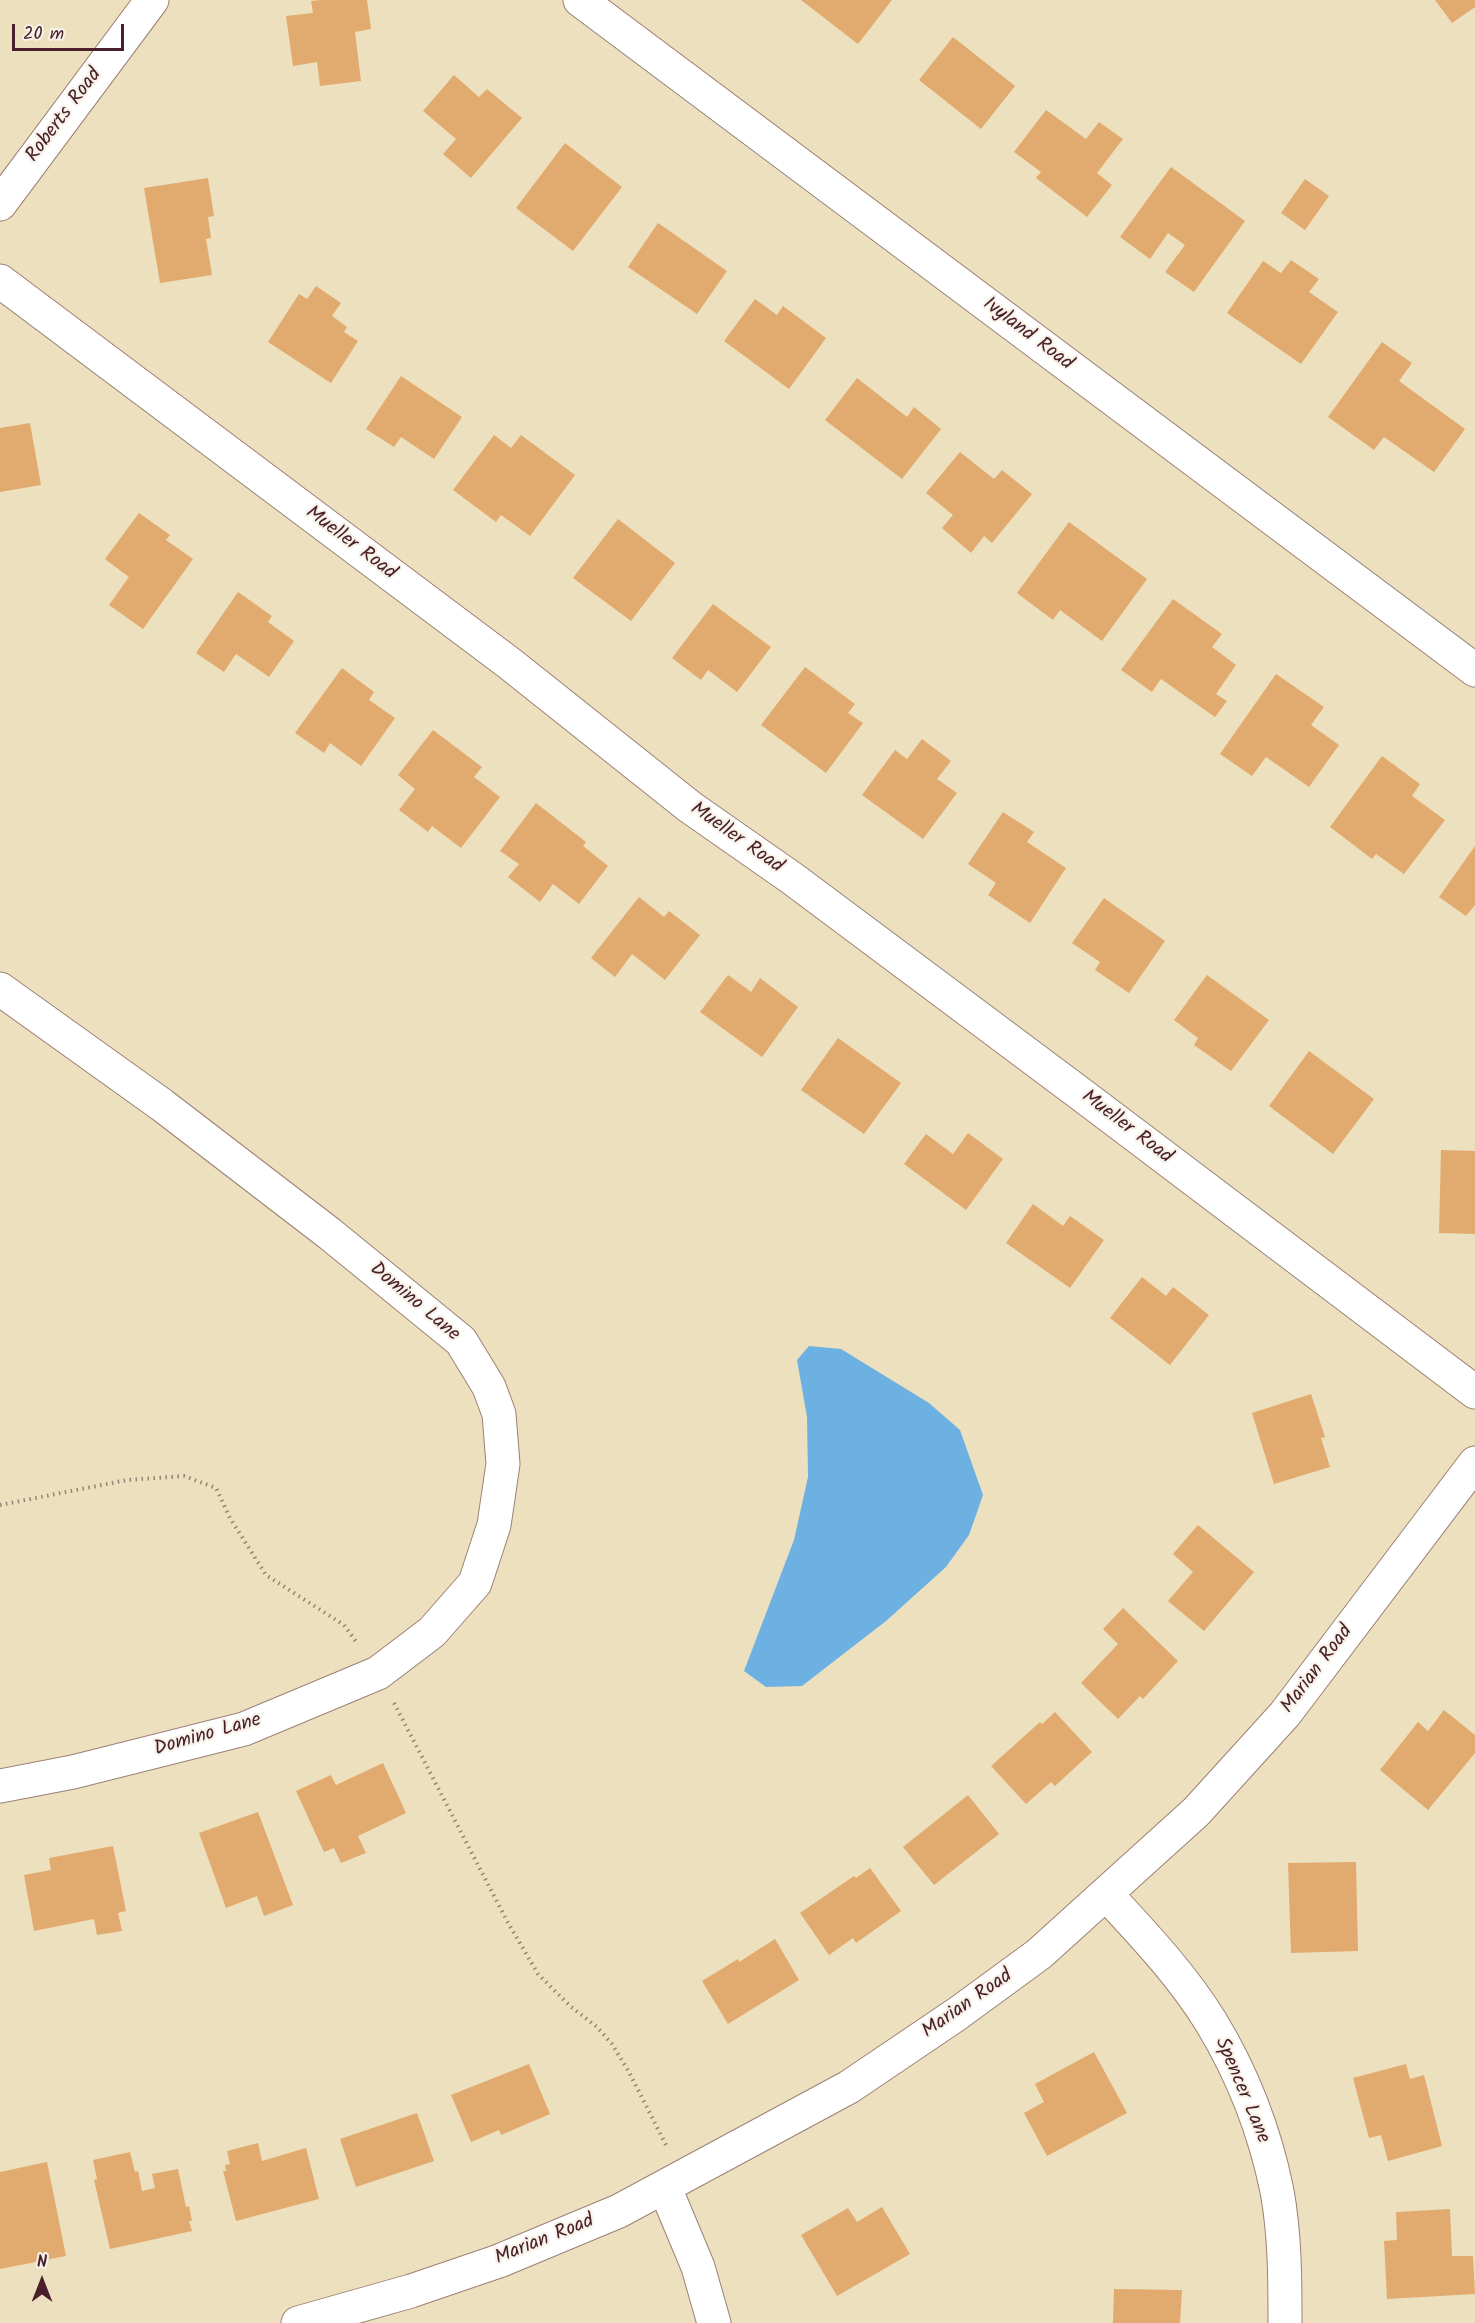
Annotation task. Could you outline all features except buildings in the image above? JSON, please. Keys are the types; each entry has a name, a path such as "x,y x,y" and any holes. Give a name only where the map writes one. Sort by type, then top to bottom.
{"street":[{"name":"Roberts Road","path":"0,204 152,0"},
{"name":"Ivyland Road","path":"580,0 1475,670"},
{"name":"Mueller Road","path":"0,281 509,663 690,807 793,879 1067,1083 1475,1392"},
{"name":"Domino Lane","path":"0,989 162,1105 330,1234 461,1341 489,1387 499,1414 503,1464 494,1525 475,1583 432,1632 378,1672 244,1729 73,1772 0,1786"},
{"name":"Marian Road","path":"298,2323 411,2291 499,2261 619,2211 849,2087 957,2014 1039,1954 1197,1812 1285,1714 1475,1462"},
{"name":"Spencer Lane","path":"1107,1894 1157,1949 1210,2020 1231,2059 1259,2123 1277,2191 1285,2261 1285,2323"},
{"path":"674,2183 714,2323"}],"path":[{"path":"0,1505 127,1480 184,1476 216,1488 230,1518 266,1575 344,1625 378,1672 507,1921 538,1974 570,2006 597,2027 612,2044 628,2072 674,2183"}],"water":[{"path":"809,1346 841,1349 929,1403 960,1430 983,1495 969,1535 946,1567 886,1621 802,1686 766,1687 744,1671 794,1540 808,1477 807,1417 797,1360"}]}
